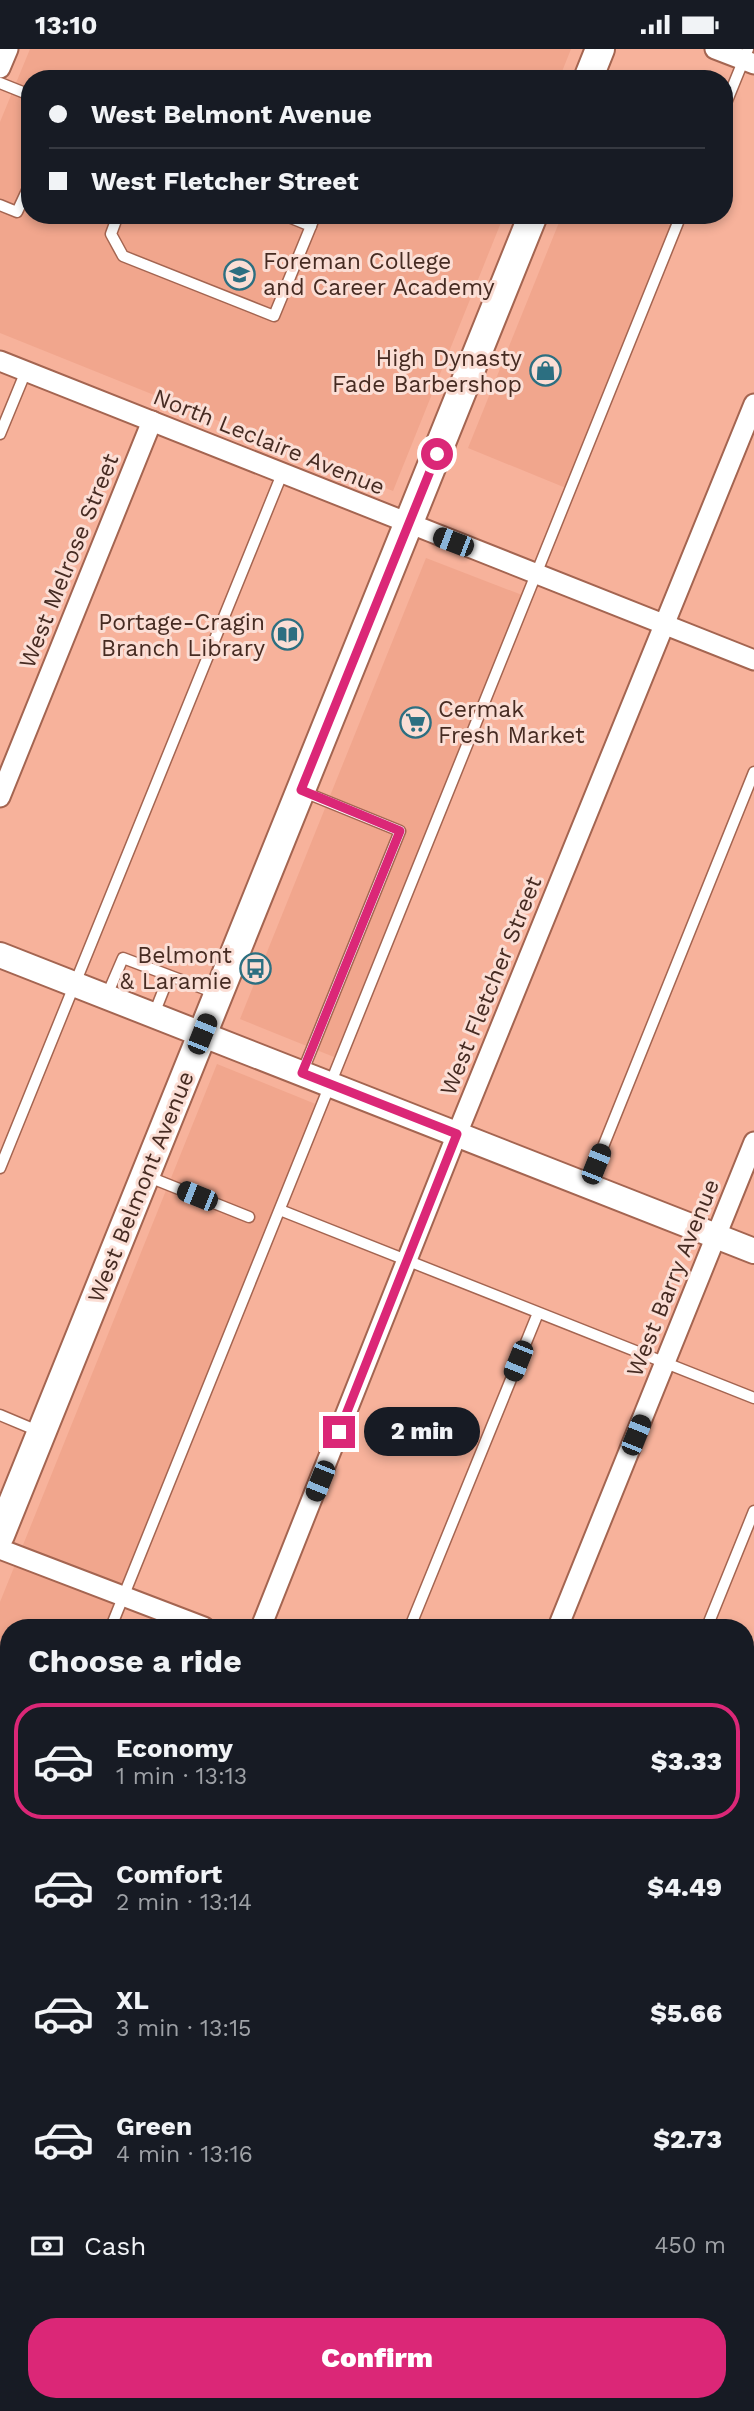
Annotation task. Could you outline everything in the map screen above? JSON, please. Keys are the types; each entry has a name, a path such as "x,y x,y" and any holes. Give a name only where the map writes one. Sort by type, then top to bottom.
{"main road":[{"path":"592,70 600,49"},
{"name":"West Belmont Avenue","path":"0,1535 12,1493 41,1432 529,224"}],"street":[{"path":"0,68 8,49"},
{"path":"715,49 749,58"},
{"name":"North Leclaire Avenue","path":"0,361 754,660"},
{"name":"West Fletcher Street","path":"264,1619 457,1134 754,404"},
{"name":"West Melrose Street","path":"0,797 152,421"},
{"path":"0,955 754,1251"},
{"name":"West Barry Avenue","path":"561,1619 754,1142"},
{"path":"0,1549 183,1619"}],"lane":[{"path":"733,90 749,58"},
{"path":"0,83 21,91"},
{"path":"0,205 17,212 21,203"},
{"path":"115,224 111,234 123,256 274,316 311,224"},
{"path":"114,1619 677,224"},
{"path":"0,434 26,371"},
{"path":"0,1168 282,474"},
{"path":"588,1185 754,772"},
{"path":"301,790 400,831 302,1073"},
{"path":"107,997 123,957 218,994"},
{"path":"153,1016 169,976"},
{"path":"145,1175 249,1217"},
{"path":"280,1210 754,1398"},
{"path":"413,1619 538,1313"},
{"path":"0,1415 41,1432"},
{"path":"709,1619 754,1511"}],"shaded area":[{"name":"Foreman College and Career Academy","path":"30,49 571,49 563,70 21,70"},
{"name":"Foreman College and Career Academy","path":"21,71 21,224 500,224 393,491 0,333 0,122"},
{"path":"558,224 672,226 566,488 468,448"},
{"path":"426,558 522,595 334,1057 240,1019"},
{"path":"217,1064 318,1105 112,1619 0,1619 0,1602"}],"place":[{"name":"Foreman College and Career Academy","path":"240,274"},
{"name":"High Dynasty Fade Barbershop","path":"545,371"},
{"name":"Portage-Cragin Branch Library","path":"288,635"},
{"name":"Cermak Fresh Market","path":"415,722"},
{"name":"Belmont & Laramie","path":"255,968"}],"route":[{"path":"339,1432 457,1134 302,1073 400,831 301,790 437,454"}]}
